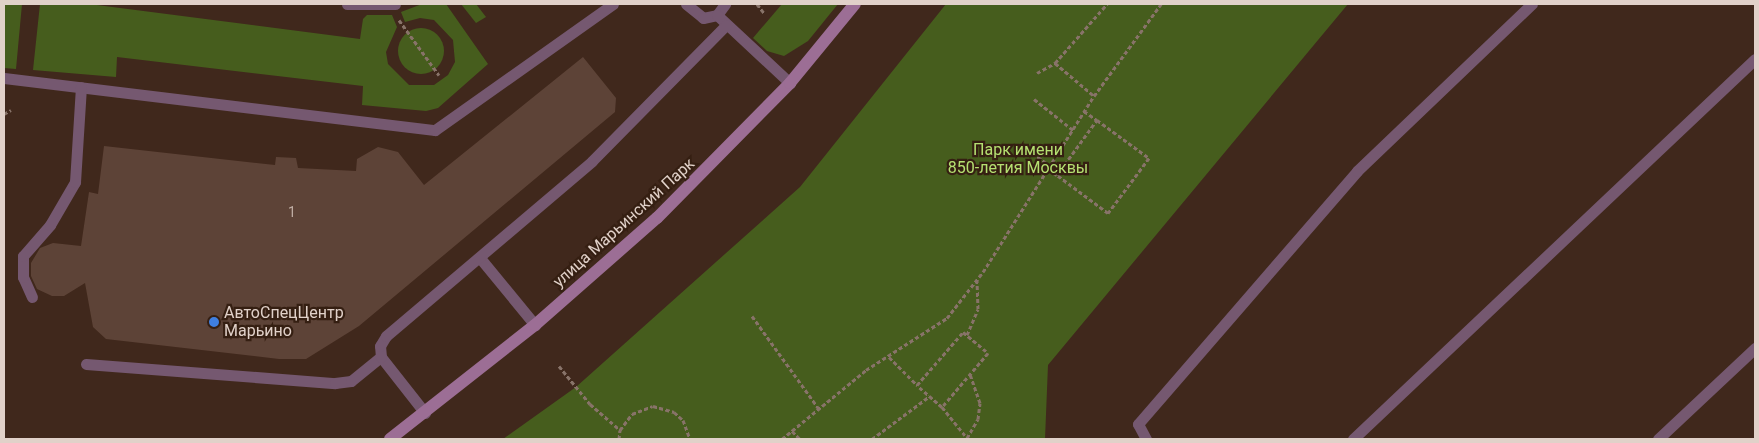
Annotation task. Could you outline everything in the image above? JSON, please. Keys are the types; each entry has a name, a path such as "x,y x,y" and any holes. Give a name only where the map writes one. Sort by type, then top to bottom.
{"main road":[{"name":"улица Марьинский Парк","path":"390,439 535,325 667,209 790,83 855,4"}],"lane":[{"path":"347,4 394,4"},
{"path":"4,78 435,130 613,4"},
{"path":"686,4 703,18 717,15 725,4"},
{"path":"1146,439 1138,424 1357,171 1532,4"},
{"path":"717,15 790,83"},
{"path":"425,413 381,357 380,346 386,336 592,161 726,25"},
{"path":"1353,439 1755,59"},
{"path":"32,297 23,277 23,256 50,225 74,182 81,87"},
{"path":"480,258 535,325"},
{"path":"1658,439 1755,348"},
{"path":"86,364 335,383 351,381 381,357"}],"path":[{"path":"394,4 402,27 439,75"},
{"path":"757,4 764,13"},
{"path":"1037,73 1055,63 1107,4"},
{"path":"782,439 819,409 947,318 977,280 1094,96 1161,4"},
{"path":"1055,63 1094,96"},
{"path":"1034,99 1073,130"},
{"path":"4,114 11,110"},
{"path":"1048,170 1108,213 1149,158 1084,112"},
{"path":"1056,175 1097,120"},
{"path":"1022,145 1050,166"},
{"path":"967,335 978,309 977,280"},
{"path":"752,316 819,409"},
{"path":"917,385 963,332 967,335 988,353 942,406"},
{"path":"889,358 942,406 966,439 978,419 980,403 970,374"},
{"path":"559,366 590,404 620,430"},
{"path":"872,439 930,396"},
{"path":"619,439 620,430 632,414 658,407 683,420 690,439"},
{"path":"792,431 800,439"}],"green space":[{"path":"4,4 22,4 16,69 4,68"},
{"path":"40,4 89,4 360,39 363,19 367,15 392,15 397,27 386,52 388,64 409,85 434,85 448,75 455,62 453,40 434,20 420,18 405,22 401,12 422,4 446,4 488,64 438,108 426,111 362,105 363,86 117,57 116,77 33,70"},
{"path":"461,4 476,4 486,17 476,23"},
{"path":"782,4 838,4 808,41 784,56 767,51 753,38"},
{"name":"Парк имени 850-летия Москвы","path":"946,4 1348,4 1048,365 1045,439 503,439 576,387 800,187"},
{"path":"421,28 434,32 440,38 444,51 440,64 434,70 421,74 408,70 402,64 398,51 402,38 408,32"}],"building":[{"path":"583,57 616,98 615,112 359,326 306,359 279,359 106,339 93,327 85,283 64,296 52,296 37,289 31,276 31,263 40,248 53,243 81,246 89,192 98,194 104,146 275,165 276,157 296,158 298,168 356,171 357,159 378,147 398,152 424,185"}],"place":[{"name":"АвтоСпецЦентр Марьино","path":"214,322"}]}
